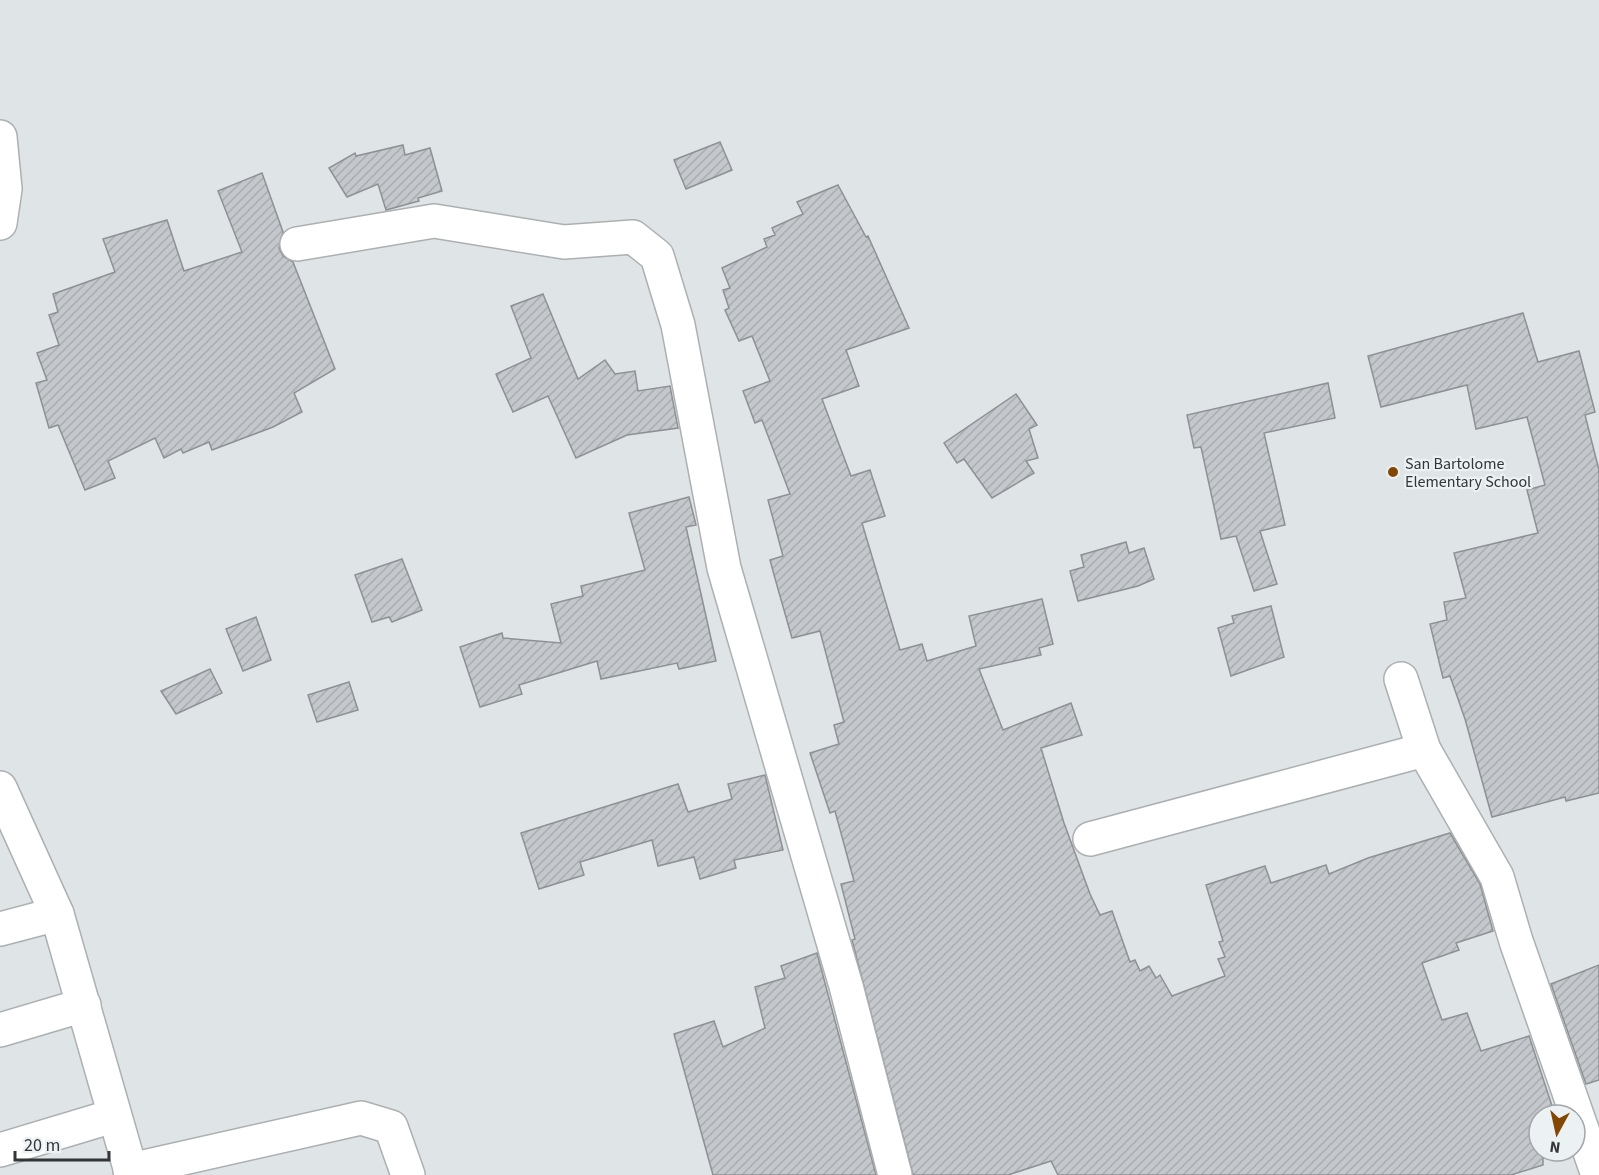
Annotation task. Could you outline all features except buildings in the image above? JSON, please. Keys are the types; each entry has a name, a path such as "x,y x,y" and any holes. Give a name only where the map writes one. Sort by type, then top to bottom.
{"street":[{"path":"0,137 5,189 0,223"},
{"path":"297,244 434,221 564,242 633,237 657,256 681,336 724,568 846,986 895,1175"},
{"path":"1401,679 1424,750 1497,877 1520,951 1598,1175"},
{"path":"1090,839 1424,750"},
{"path":"0,788 57,914 131,1173 361,1118 391,1126 408,1175"},
{"path":"0,929 57,914"},
{"path":"0,1030 84,1005"},
{"path":"0,1150 113,1116"}],"place":[{"name":"San Bartolome Elementary School","path":"1393,472"}]}
